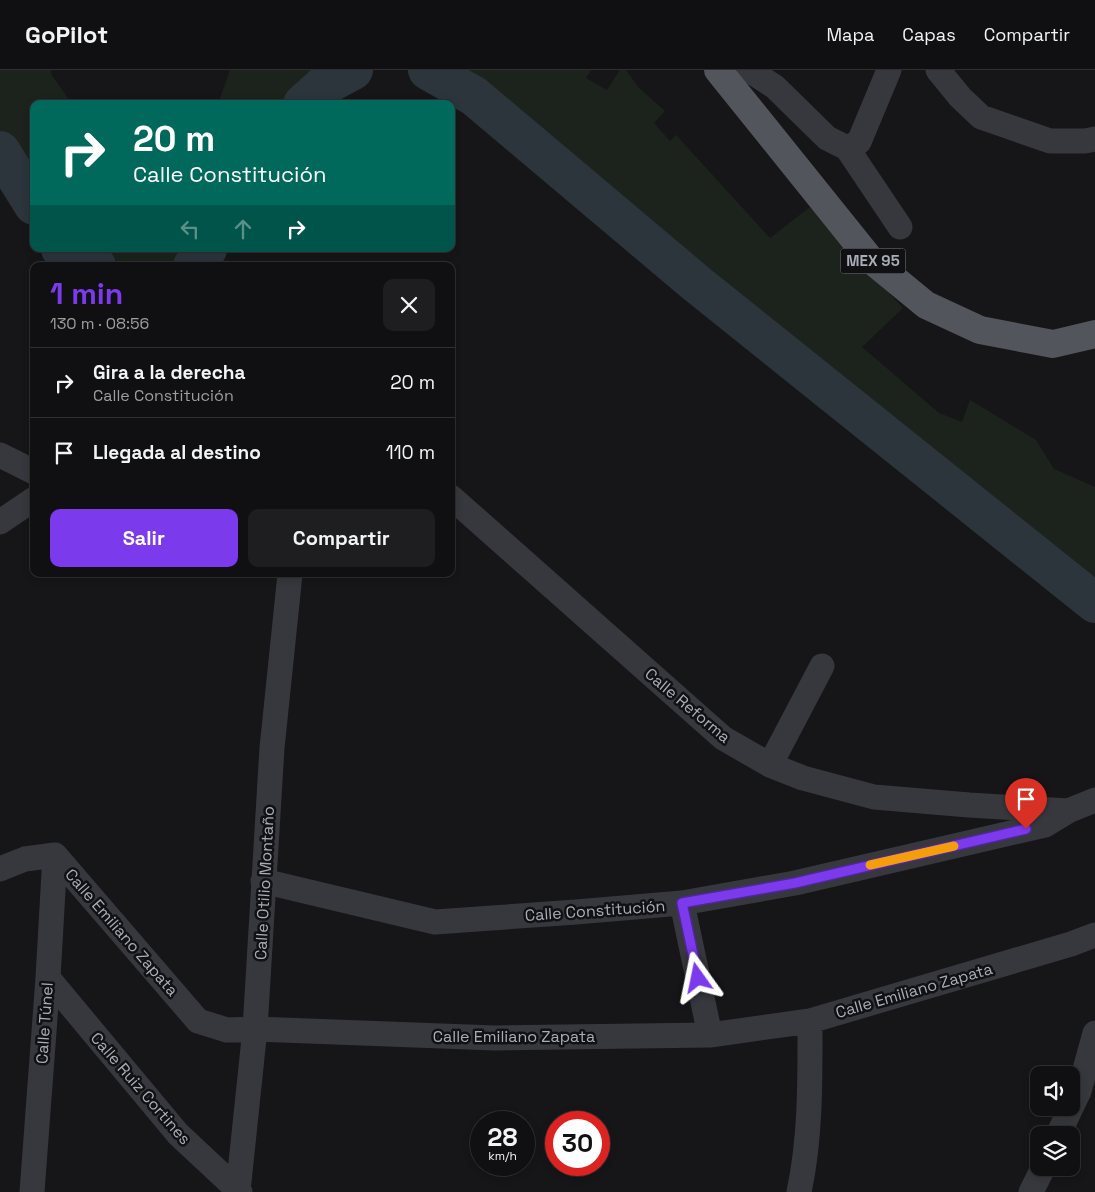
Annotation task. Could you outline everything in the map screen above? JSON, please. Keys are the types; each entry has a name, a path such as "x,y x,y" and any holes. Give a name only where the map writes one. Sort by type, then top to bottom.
{"main road":[{"name":"MEX 95","path":"718,70 870,259 926,305 980,330 1053,344 1095,334"}],"street":[{"path":"749,70 775,87 827,138 847,148 900,227"},
{"path":"847,148 859,142 889,70"},
{"path":"938,70 960,97 981,117 1050,140 1095,140"},
{"path":"0,455 30,470"},
{"name":"Calle Reforma","path":"455,501 723,738 770,765 803,778 874,797 969,806 1068,811 1095,800"},
{"path":"0,522 30,502"},
{"name":"Calle Otilio Montaño","path":"239,1192 255,1029 272,748 290,577"},
{"path":"770,765 822,666"},
{"name":"Calle Constitución","path":"263,881 435,922 682,903 795,883 1045,825 1068,811"},
{"name":"Calle Emiliano Zapata","path":"0,869 25,859 55,854 198,1021 227,1030 255,1029 495,1038 710,1035 810,1021 1071,944 1095,934"},
{"name":"Calle Túnel","path":"32,1192 55,854"},
{"path":"682,903 710,1035"},
{"name":"Calle Ruiz Cortines","path":"48,978 178,1134 239,1192"},
{"path":"799,1192 804,1167 810,1100 810,1021"},
{"path":"1062,1126 1079,1091 1095,1033"},
{"path":"1031,1192 1039,1176"}],"shaded area":[{"path":"0,70 51,70 51,74 69,100 30,100 30,207 0,147"},
{"path":"230,70 354,70 334,74 299,100 219,100"},
{"path":"414,70 591,70 586,78 607,90 620,70 626,70 639,88 665,111 654,123 670,141 676,135 770,238 810,207 903,308 862,347 939,413 962,422 970,400 1036,440 1054,469 1095,487 1095,591 1013,551 731,294 642,224 495,98 449,76"},
{"path":"62,252 202,252 190,262 70,262"}],"waterway":[{"path":"307,100 323,86 353,70"},
{"path":"428,70 474,96 697,284 1095,603"},
{"path":"0,151 30,199"},
{"path":"67,252 88,262"},
{"path":"200,262 205,252"}],"slow traffic":[{"path":"870,865 954,846"}],"route":[{"path":"698,978 682,903 795,883 1026,829"}]}
